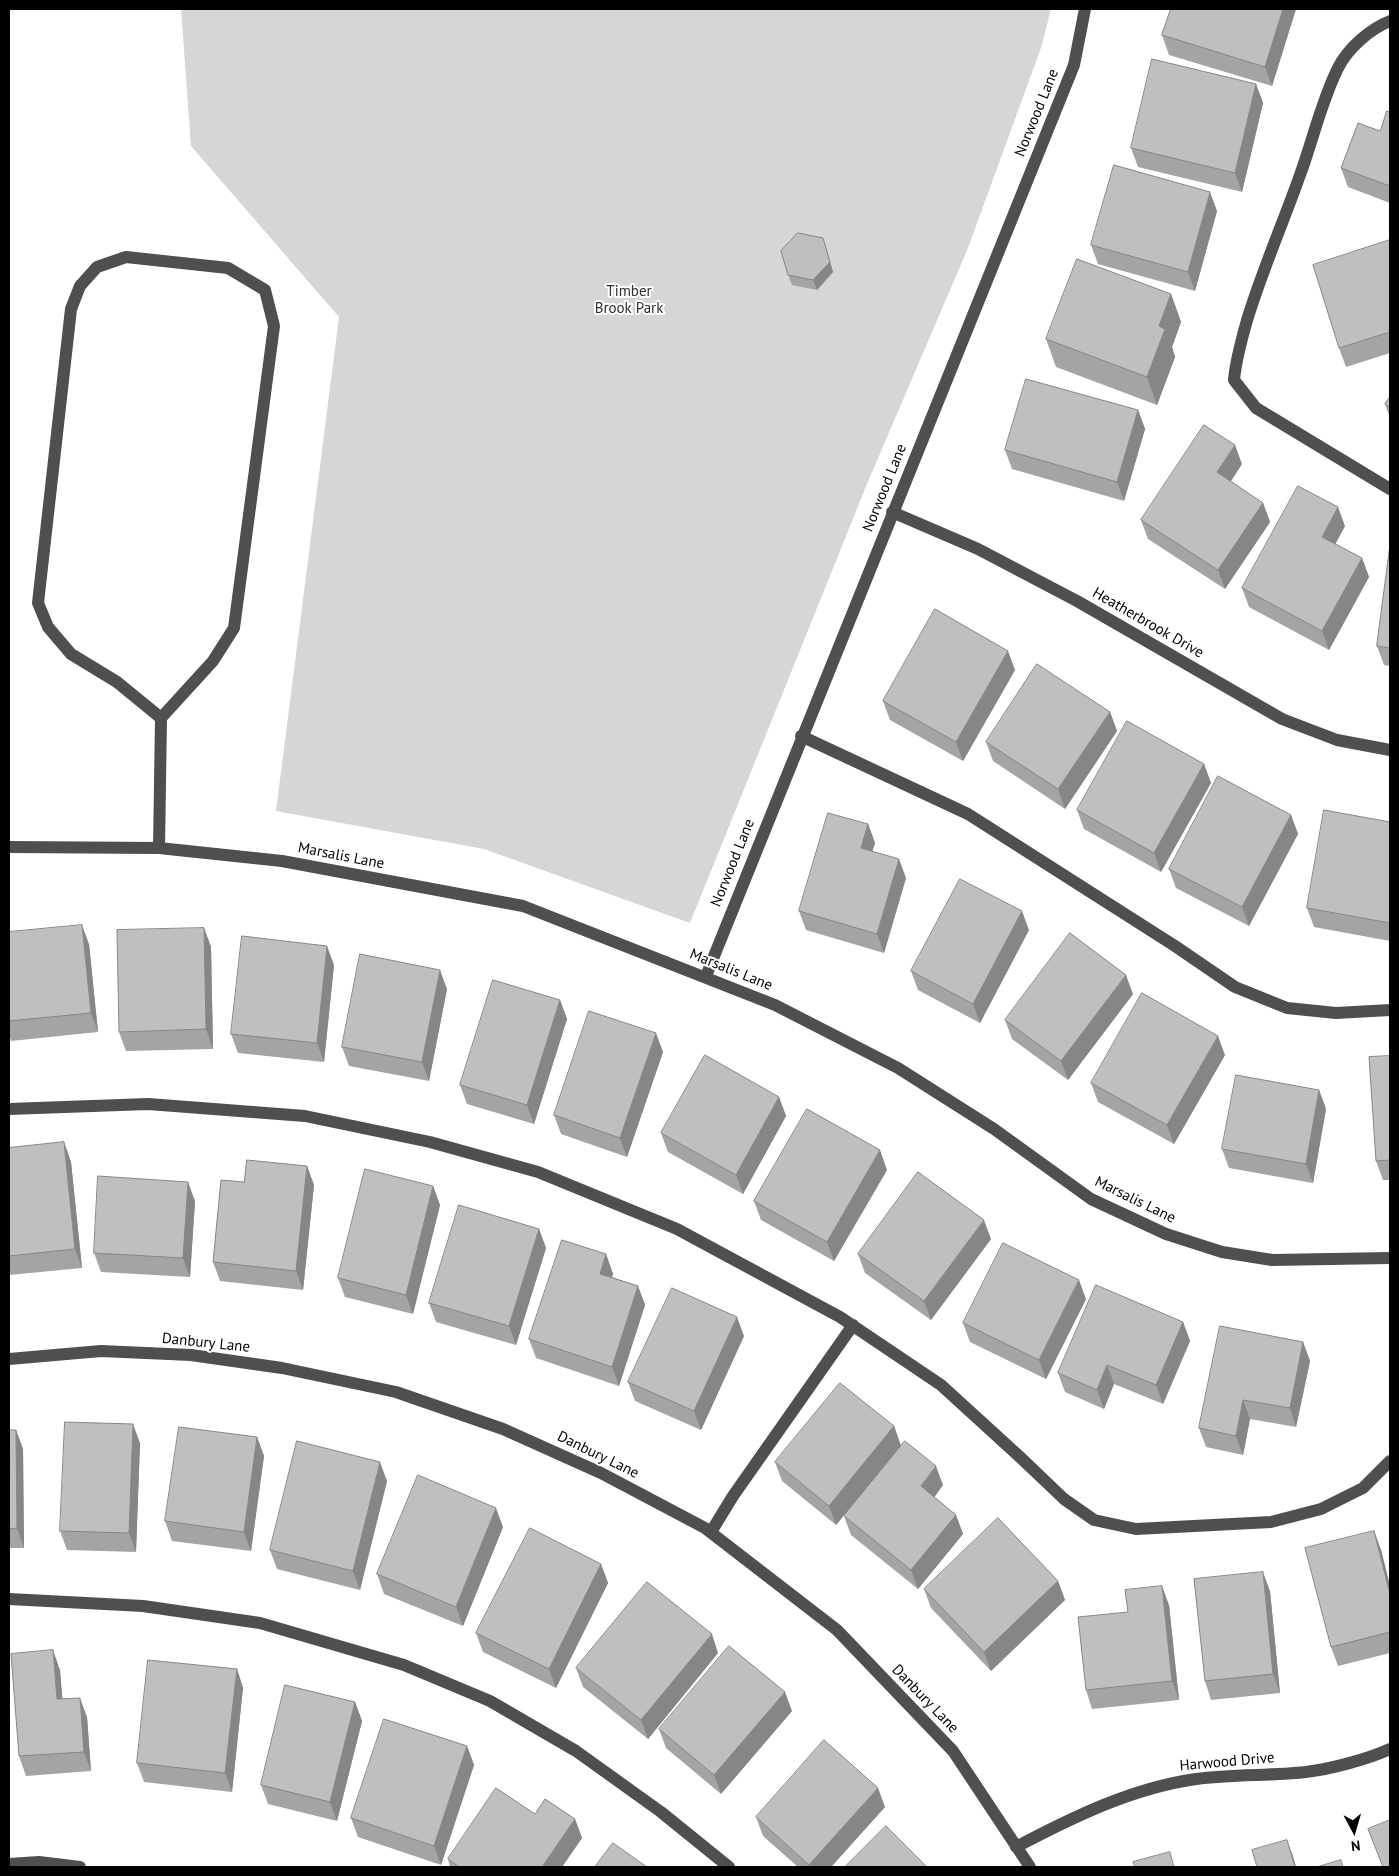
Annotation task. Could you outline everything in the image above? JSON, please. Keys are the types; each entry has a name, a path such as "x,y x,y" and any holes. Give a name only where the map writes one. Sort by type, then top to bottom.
{"street":[{"name":"Norwood Lane","path":"706,976 801,736 1074,64 1085,9"},
{"path":"1390,21 1379,25 1359,40 1338,66 1322,106 1301,174 1257,288 1236,358 1234,380 1256,408 1390,489"},
{"path":"159,848 161,718 213,661 234,628 274,326 265,290 228,268 126,257 97,267 80,286 71,309 38,603 48,627 71,654 118,682 161,718"},
{"name":"Heatherbrook Drive","path":"892,512 978,549 1077,601 1282,719 1338,740 1390,750"},
{"path":"801,736 968,814 1175,946 1235,987 1287,1008 1336,1013 1390,1010"},
{"name":"Marsalis Lane","path":"9,847 159,848 282,861 523,906 776,1005 898,1068 994,1129 1091,1199 1166,1234 1222,1252 1272,1260 1390,1258"},
{"path":"9,1109 148,1104 305,1116 430,1142 538,1172 677,1228 853,1325 941,1384 1064,1499 1094,1520 1136,1529 1271,1522 1321,1509 1363,1488 1390,1461"},
{"path":"711,1532 733,1496 853,1325"},
{"name":"Danbury Lane","path":"9,1359 101,1351 191,1356 282,1368 396,1392 503,1429 584,1465 711,1532 837,1630 953,1752 1030,1867"},
{"path":"9,1599 143,1606 260,1623 404,1665 490,1701 576,1751 661,1812 729,1867"},
{"name":"Harwood Drive","path":"1016,1846 1080,1814 1149,1789 1197,1779 1308,1772 1373,1757 1390,1749"},
{"path":"9,1864 39,1862 80,1867"}],"green space":[{"name":"Timber Brook Park","path":"181,9 1051,9 1042,45 968,248 867,484 690,923 484,849 276,811 339,317 191,146"}],"building":[{"path":"1171,9 1283,9 1265,67 1162,35"},
{"path":"1152,59 1256,84 1235,173 1131,148"},
{"path":"1387,111 1390,112 1390,186 1341,168 1358,123 1380,131"},
{"path":"1114,165 1210,192 1188,272 1091,245"},
{"path":"798,233 823,238 830,262 813,280 788,275 781,251"},
{"path":"1390,240 1390,332 1339,348 1313,265"},
{"path":"1077,259 1171,294 1159,326 1165,329 1147,377 1046,339"},
{"path":"1026,379 1138,410 1117,482 1005,450"},
{"path":"1390,397 1390,408 1385,404"},
{"path":"1204,425 1235,445 1217,472 1263,503 1218,570 1141,520"},
{"path":"1298,486 1338,507 1322,537 1362,558 1322,631 1242,588"},
{"path":"1390,545 1390,648 1377,646"},
{"path":"935,609 1008,651 956,742 883,701"},
{"path":"1037,664 1110,712 1058,789 986,742"},
{"path":"1127,721 1204,764 1154,853 1077,810"},
{"path":"1218,776 1291,815 1242,907 1169,869"},
{"path":"1324,810 1390,822 1390,923 1307,908"},
{"path":"828,813 868,824 861,848 899,859 877,934 799,911"},
{"path":"960,879 1022,911 973,1004 911,971"},
{"path":"82,925 91,1013 9,1021 9,932"},
{"path":"204,928 206,1029 119,1032 117,930"},
{"path":"1070,933 1126,975 1061,1061 1005,1020"},
{"path":"242,936 327,946 317,1043 231,1034"},
{"path":"360,954 440,970 422,1062 342,1047"},
{"path":"493,980 560,1000 527,1105 460,1085"},
{"path":"1142,993 1218,1036 1167,1125 1091,1083"},
{"path":"589,1011 656,1033 620,1138 554,1115"},
{"path":"705,1055 779,1097 736,1175 661,1133"},
{"path":"1390,1056 1390,1160 1376,1161 1369,1057"},
{"path":"1236,1075 1319,1090 1306,1164 1222,1149"},
{"path":"807,1109 880,1150 827,1242 754,1201"},
{"path":"64,1142 75,1249 9,1256 9,1148"},
{"path":"247,1160 307,1166 296,1271 213,1262 221,1180 244,1182"},
{"path":"365,1169 433,1186 406,1295 338,1278"},
{"path":"918,1172 984,1220 924,1301 858,1254"},
{"path":"98,1176 188,1182 183,1258 94,1253"},
{"path":"459,1205 539,1229 509,1326 429,1303"},
{"path":"562,1240 606,1254 600,1274 638,1286 612,1367 529,1339"},
{"path":"1003,1243 1079,1280 1039,1360 963,1323"},
{"path":"1096,1285 1183,1322 1156,1385 1107,1365 1097,1390 1058,1373"},
{"path":"672,1288 737,1317 694,1411 628,1382"},
{"path":"1220,1326 1303,1342 1290,1408 1243,1400 1236,1436 1199,1428"},
{"path":"840,1383 894,1426 829,1506 775,1462"},
{"path":"65,1422 133,1424 129,1533 60,1531"},
{"path":"179,1427 257,1437 244,1532 165,1521"},
{"path":"9,1430 16,1430 17,1528 9,1529"},
{"path":"297,1441 380,1462 353,1571 270,1550"},
{"path":"905,1441 936,1466 921,1486 956,1515 911,1570 844,1516"},
{"path":"418,1475 496,1508 456,1607 377,1574"},
{"path":"998,1518 1058,1581 984,1652 924,1589"},
{"path":"530,1528 601,1564 549,1669 476,1633"},
{"path":"1374,1531 1390,1594 1390,1632 1331,1647 1305,1548"},
{"path":"1263,1572 1273,1674 1205,1681 1194,1579"},
{"path":"647,1582 712,1634 641,1720 576,1668"},
{"path":"1162,1586 1172,1681 1086,1690 1078,1617 1128,1612 1125,1590"},
{"path":"729,1646 785,1692 714,1775 659,1729"},
{"path":"53,1650 57,1699 80,1698 84,1752 19,1756 11,1654"},
{"path":"148,1660 237,1669 225,1773 137,1763"},
{"path":"285,1685 355,1702 330,1802 261,1785"},
{"path":"384,1719 467,1746 434,1846 351,1818"},
{"path":"824,1740 878,1788 809,1865 756,1817"},
{"path":"496,1788 535,1814 545,1799 575,1819 542,1867 459,1867 448,1859"},
{"path":"1390,1820 1390,1867 1383,1867 1368,1829"},
{"path":"886,1826 927,1867 845,1867"},
{"path":"1287,1840 1295,1867 1257,1867 1252,1850"},
{"path":"613,1843 647,1867 595,1867"},
{"path":"1170,1852 1174,1867 1135,1867 1133,1862"},
{"path":"1341,1860 1343,1867 1317,1867"}]}
